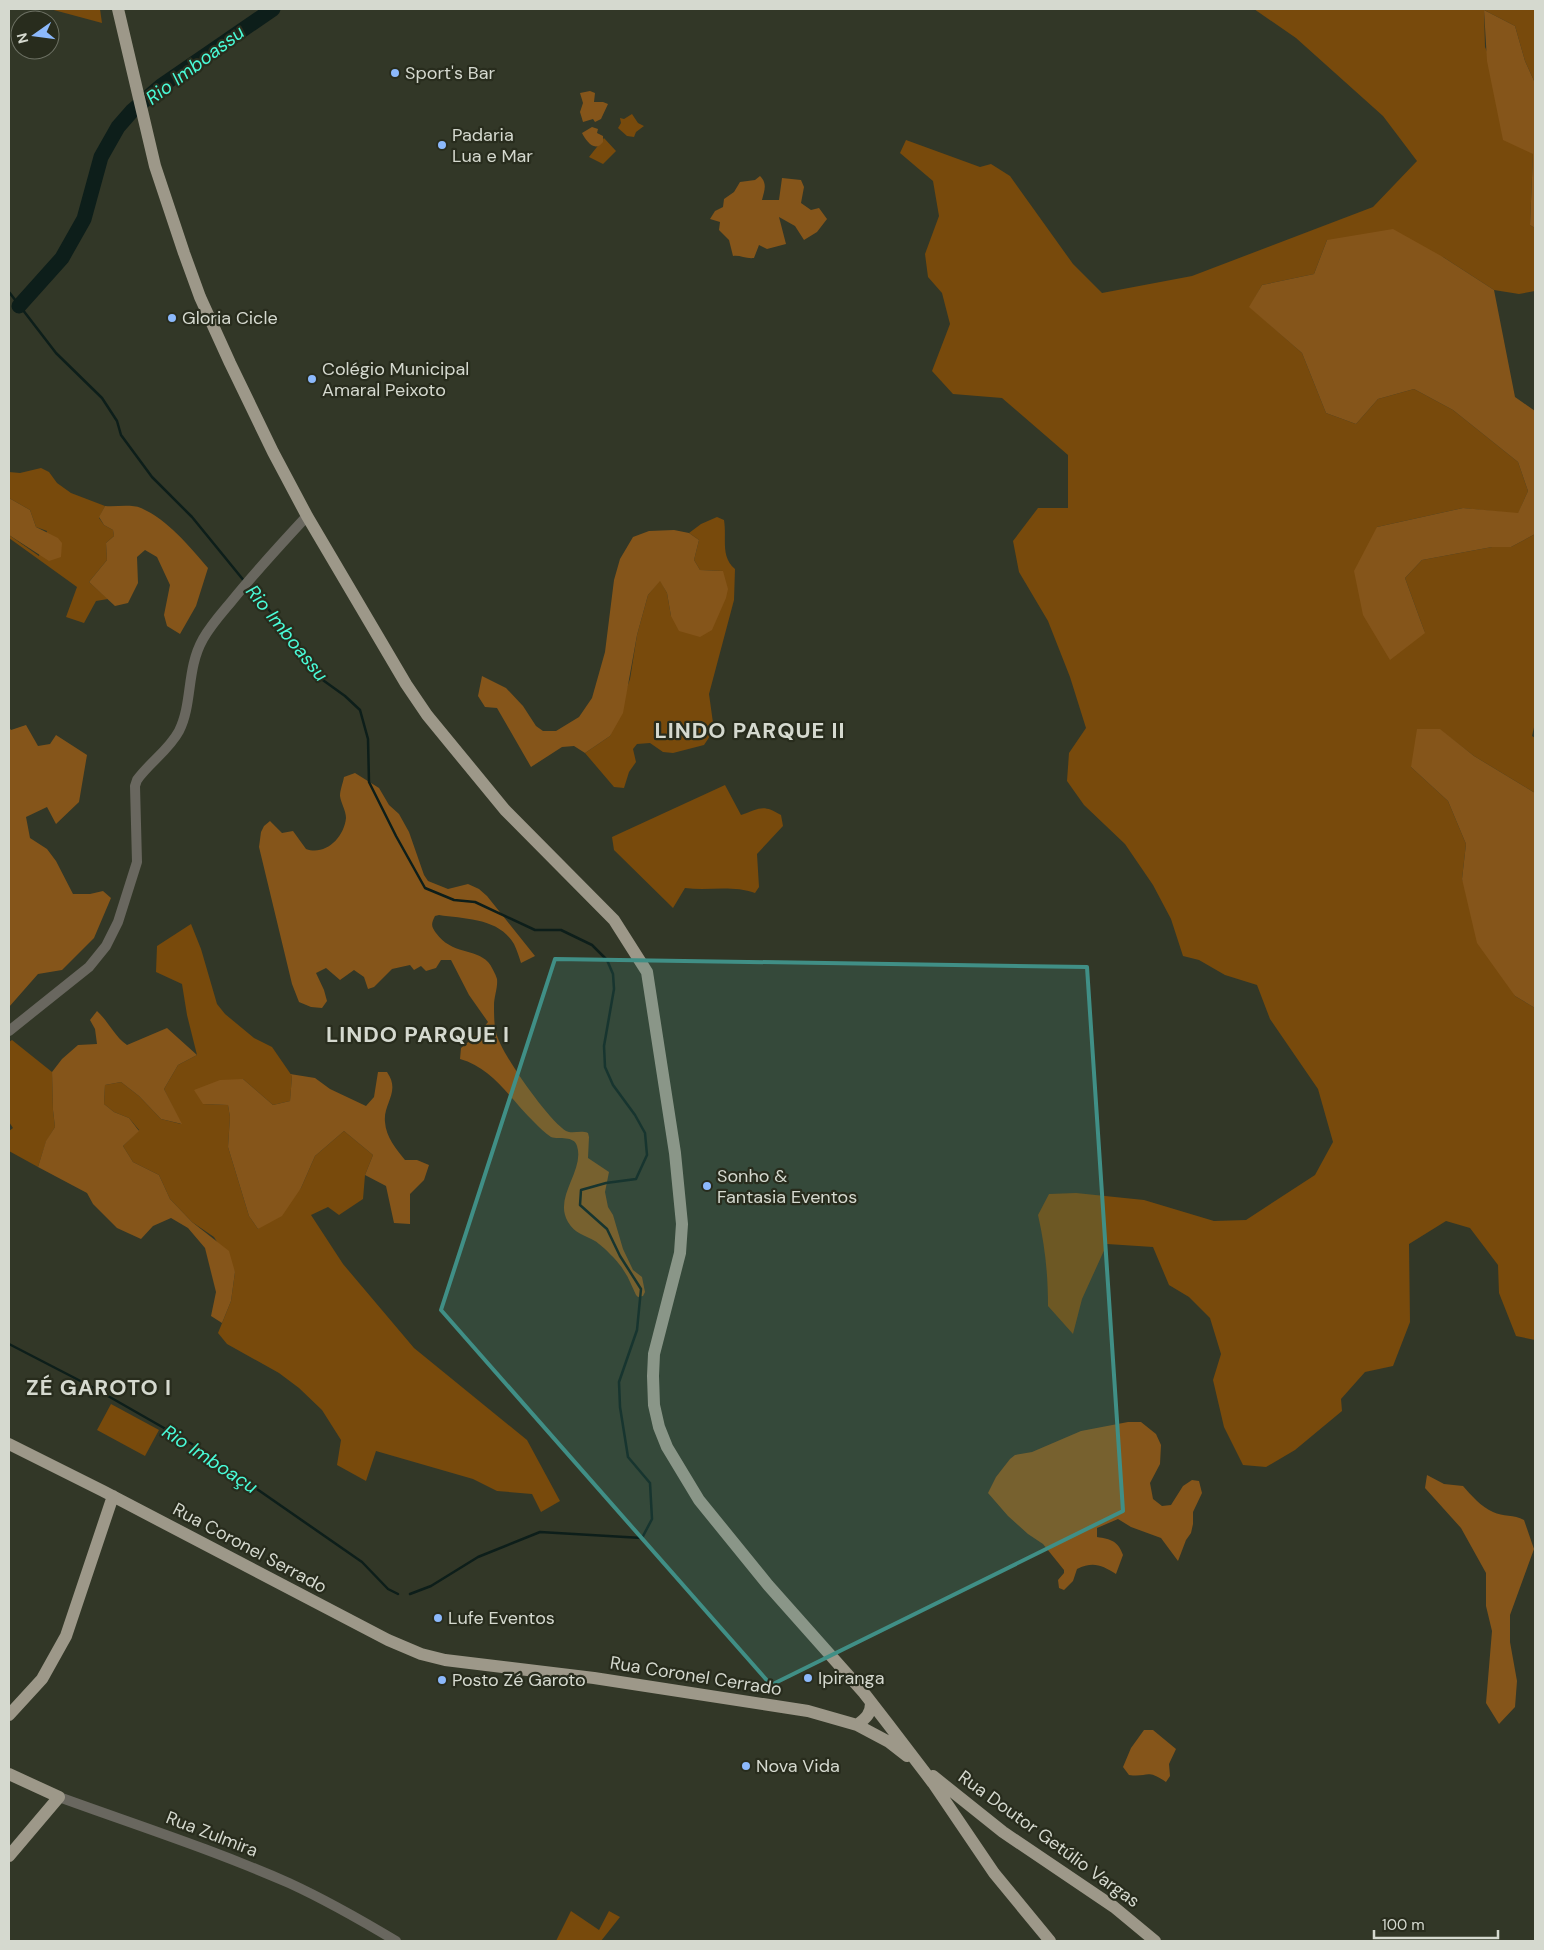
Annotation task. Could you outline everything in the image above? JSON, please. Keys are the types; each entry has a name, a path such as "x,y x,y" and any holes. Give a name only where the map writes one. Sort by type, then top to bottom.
{"main road":[{"path":"118,9 155,166 169,212 200,297 273,452 307,516 406,684 427,715 505,810 614,920 647,972 675,1153 682,1224 680,1253 654,1354 654,1405 659,1428 667,1447 699,1500 768,1585 870,1702 922,1767 994,1873 1050,1941"},
{"name":"Rua Coronel Serrado","path":"9,1444 410,1650 433,1657 481,1664"},
{"path":"9,1715 42,1679 66,1636 113,1496"},
{"name":"Rua Coronel Cerrado","path":"481,1664 546,1671 808,1711 858,1725 889,1742 922,1767"},
{"path":"858,1725 871,1710 870,1702"},
{"name":"Rua Doutor Getúlio Vargas","path":"922,1767 980,1814 1114,1907 1156,1941"},
{"name":"Rua Zulmira","path":"9,1774 60,1797"},
{"path":"9,1856 60,1797"},
{"path":"964,1829 972,1816 980,1814"}],"street":[{"path":"9,1030 89,967 106,946 118,922 137,862 135,786 137,780 179,730 185,713 190,675 196,655 212,626 243,585 307,516"},
{"name":"Rua Zulmira","path":"60,1797 290,1884 361,1920 396,1941"}],"highlighted area":[{"path":"555,959 1087,967 1123,1511 771,1685 441,1310"}],"shaded area":[{"path":"50,9 100,9 102,23 60,12 60,10"},
{"path":"1254,9 1535,9 1535,83 1525,61 1515,26 1484,10 1485,47 1533,154 1530,225 1535,228 1535,291 1519,294 1494,290 1443,257 1327,240 1314,274 1262,285 1250,307 1302,353 1326,413 1356,424 1378,399 1414,389 1453,410 1518,462 1528,491 1518,514 1463,508 1377,527 1425,633 1405,578 1422,560 1492,547 1511,547 1535,534 1535,723 1532,736 1535,738 1535,793 1474,756 1439,729 1411,767 1448,801 1466,844 1462,879 1515,996 1535,1008 1535,1340 1516,1336 1499,1293 1498,1265 1470,1228 1446,1221 1409,1244 1410,1322 1393,1366 1365,1372 1341,1399 1342,1411 1295,1450 1266,1467 1243,1465 1224,1427 1213,1380 1221,1354 1210,1318 1189,1297 1169,1285 1153,1247 1107,1244 1082,1299 1073,1334 1048,1306 1046,1260 1038,1215 1049,1194 1076,1193 1144,1200 1214,1221 1246,1220 1315,1175 1333,1142 1318,1089 1270,1019 1257,985 1225,975 1199,960 1183,956 1171,919 1153,885 1125,844 1084,805 1067,781 1069,753 1086,728 1070,677 1048,621 1019,572 1013,541 1038,508 1068,508 1068,455 1002,398 953,394 932,371 950,324 942,293 928,277 925,254 939,216 933,181 900,153 906,140 980,167 991,164 1010,176 1073,264 1102,293 1192,276 1373,207 1417,161 1383,116 1296,38"},
{"path":"1484,10 1515,26 1525,61 1535,83 1535,228 1530,225 1533,154 1503,140 1487,61"},
{"path":"590,91 595,93 594,102 608,104 601,119 595,122 593,119 583,122 580,112 583,103 580,93"},
{"path":"632,114 638,123 644,126 636,132 634,137 627,136 618,128 621,123 620,118 624,119"},
{"path":"592,127 598,129 597,133 603,136 603,142 600,145 591,145 582,133"},
{"path":"604,138 616,151 603,164 589,157"},
{"path":"760,176 765,185 762,200 779,200 782,178 801,180 804,187 801,203 811,210 819,208 827,219 817,232 804,240 795,226 779,217 786,244 767,249 759,245 754,258 733,256 729,240 719,230 720,222 710,219 715,211 723,207 724,199 734,192 740,182 755,180"},
{"path":"1393,229 1443,257 1494,290 1515,397 1535,411 1535,534 1511,547 1492,547 1422,560 1405,578 1425,633 1390,660 1363,615 1354,571 1377,527 1463,508 1518,513 1528,491 1518,462 1453,410 1414,389 1378,399 1356,424 1326,413 1302,353 1249,307 1262,285 1314,274 1327,240"},
{"path":"41,468 49,472 57,483 71,493 105,506 99,518 104,525 113,530 114,536 106,543 107,560 89,582 108,599 96,601 84,623 66,617 77,587 9,538 9,535 39,556 47,531 36,527 30,510 9,498 9,472 20,473"},
{"path":"9,498 30,510 36,527 58,538 62,543 61,557 49,561 9,535"},
{"path":"105,506 137,507 151,513 178,534 208,568 196,606 180,634 167,626 164,615 170,585 157,557 145,550 137,557 138,583 128,603 115,606 89,582 107,560 106,543 114,536 113,530 104,525 99,517"},
{"path":"717,517 724,520 727,559 735,569 734,600 709,694 714,730 704,745 673,753 663,752 650,743 637,744 633,749 636,762 629,772 624,788 614,787 585,753 610,736 630,679 637,635 648,595 660,580 667,593 671,616 723,571 700,570 694,560 699,540 689,533 701,524"},
{"path":"674,530 689,533 699,540 694,560 700,570 723,571 728,589 712,630 700,637 679,631 671,616 667,593 660,581 648,595 637,635 623,713 610,736 585,753 574,746 562,747 531,767 497,708 485,707 478,696 482,676 506,688 523,706 536,726 543,731 556,731 579,717 592,698 605,652 614,580 620,559 633,537 649,531"},
{"path":"26,725 38,746 50,744 56,735 87,755 79,802 56,824 47,807 26,817 30,838 47,849 56,861 73,894 90,894 103,891 111,898 94,938 62,970 38,974 9,1007 9,727 11,730"},
{"path":"1417,729 1440,729 1474,756 1535,793 1535,1008 1515,996 1477,943 1462,879 1466,844 1448,801 1411,767"},
{"path":"355,773 379,788 389,805 399,814 409,832 424,875 428,881 448,889 468,884 479,889 487,896 535,956 521,963 514,944 508,935 491,924 439,915 435,916 433,921 433,929 442,940 449,945 483,958 492,968 497,979 494,1005 496,1032 506,1054 526,1085 558,1125 566,1131 588,1133 588,1158 609,1172 605,1192 608,1207 613,1215 623,1249 633,1270 642,1277 645,1292 643,1296 638,1297 636,1295 626,1274 611,1255 595,1241 577,1232 568,1222 564,1213 564,1203 577,1165 578,1155 577,1146 573,1140 551,1137 534,1122 492,1077 472,1063 460,1059 461,1048 479,1033 488,1022 469,995 451,960 441,960 436,968 426,971 421,966 414,970 410,965 392,969 374,987 368,989 364,977 354,970 340,980 326,968 316,973 327,1001 322,1008 311,1007 299,1002 292,984 259,847 261,832 270,821 282,833 293,831 306,849 320,850 326,848 342,832 346,815 340,791 344,777"},
{"path":"725,785 741,815 765,808 781,815 783,826 757,854 759,887 755,893 738,889 685,888 673,908 614,850 612,837"},
{"path":"191,924 201,949 217,1004 225,1014 254,1038 272,1047 292,1076 290,1101 273,1105 243,1079 203,1104 228,1105 230,1117 228,1147 249,1216 258,1229 301,1188 315,1156 344,1131 373,1155 365,1175 363,1199 339,1215 328,1207 311,1215 343,1264 414,1348 527,1440 560,1501 541,1512 532,1494 497,1491 473,1479 376,1451 366,1481 337,1465 341,1440 322,1410 299,1388 279,1373 227,1344 218,1333 231,1301 235,1272 214,1237 192,1222 170,1199 159,1175 133,1162 123,1146 139,1130 129,1118 114,1112 104,1104 105,1085 121,1082 139,1096 161,1119 181,1124 164,1089 178,1065 197,1055 187,1015 182,984 156,972 157,946"},
{"path":"97,1011 127,1045 167,1028 197,1055 178,1065 164,1089 182,1124 161,1119 139,1096 121,1082 105,1085 104,1104 114,1112 129,1118 139,1131 123,1146 133,1162 159,1175 170,1199 192,1222 229,1251 235,1272 231,1301 222,1323 211,1316 216,1292 205,1248 188,1228 171,1218 153,1226 141,1239 117,1228 93,1204 87,1193 38,1167 46,1141 55,1127 52,1072 62,1059 78,1045 97,1044 95,1029 90,1020"},
{"path":"12,1040 52,1072 55,1127 46,1142 38,1167 9,1151 9,1131 13,1128 9,1122 9,1042"},
{"path":"378,1072 387,1072 391,1079 392,1092 385,1115 387,1133 405,1160 417,1160 429,1165 424,1180 410,1194 410,1224 394,1223 386,1186 365,1175 373,1155 344,1131 315,1156 301,1188 282,1216 258,1229 249,1216 228,1147 230,1117 228,1105 203,1104 194,1090 220,1080 243,1079 273,1105 290,1101 292,1076 290,1074 315,1078 330,1089 366,1106 374,1097"},
{"path":"111,1404 159,1430 145,1456 97,1430"},
{"path":"1128,1422 1141,1422 1156,1434 1161,1445 1160,1464 1150,1483 1153,1499 1162,1506 1171,1505 1183,1486 1192,1480 1199,1481 1202,1493 1193,1512 1191,1533 1186,1540 1178,1561 1161,1538 1131,1527 1118,1519 1097,1528 1097,1537 1116,1544 1123,1555 1116,1574 1097,1565 1088,1565 1077,1569 1073,1581 1064,1590 1059,1588 1058,1580 1064,1573 1064,1570 1043,1544 1028,1534 1008,1516 988,1493 996,1477 1015,1455 1032,1452 1081,1431"},
{"path":"1427,1475 1444,1484 1463,1486 1480,1504 1493,1512 1524,1520 1534,1549 1510,1615 1510,1642 1517,1681 1515,1707 1499,1724 1486,1703 1492,1631 1486,1606 1486,1573 1461,1528 1425,1488"},
{"path":"1144,1730 1153,1730 1176,1749 1169,1764 1170,1776 1166,1782 1151,1774 1129,1775 1123,1767 1131,1748"},
{"path":"571,1911 599,1930 609,1911 620,1917 601,1941 556,1941"}],"waterway":[{"name":"Rio Imboassu","path":"19,306 62,258 84,219 101,157 118,127 132,111 161,86 273,9"},
{"name":"Rio Imboassu","path":"9,292 56,353 102,398 117,421 121,435 152,477 192,517 245,582"},
{"name":"Rio Imboassu","path":"249,586 302,649 320,678 345,696 360,710 368,739 369,782 425,888 454,900 475,902 535,930 561,930 592,945 607,960 613,974 614,989 604,1046 605,1067 613,1085 635,1115 645,1133 647,1155 636,1179 606,1183 581,1190 580,1205 607,1229 620,1256 641,1289 637,1330 619,1382 620,1407 628,1457 650,1483 652,1519 642,1538 540,1532 478,1557 431,1586 410,1594"},
{"name":"Rio Imboaçu","path":"9,1344 94,1388 192,1444 362,1562 388,1589 398,1594"}],"place":[{"name":"Sport's Bar","path":"395,73"},
{"name":"Padaria Lua e Mar","path":"442,145"},
{"name":"Gloria Cicle","path":"172,318"},
{"name":"Colégio Municipal Amaral Peixoto","path":"312,379"},
{"name":"Sonho & Fantasia Eventos","path":"707,1186"},
{"name":"Lufe Eventos","path":"438,1618"},
{"name":"Ipiranga","path":"808,1678"},
{"name":"Posto Zé Garoto","path":"442,1680"},
{"name":"Nova Vida","path":"746,1766"}],"district":[{"name":"LINDO PARQUE II","path":"750,730"},
{"name":"LINDO PARQUE I","path":"418,1034"},
{"name":"ZÉ GAROTO I","path":"99,1387"}]}
